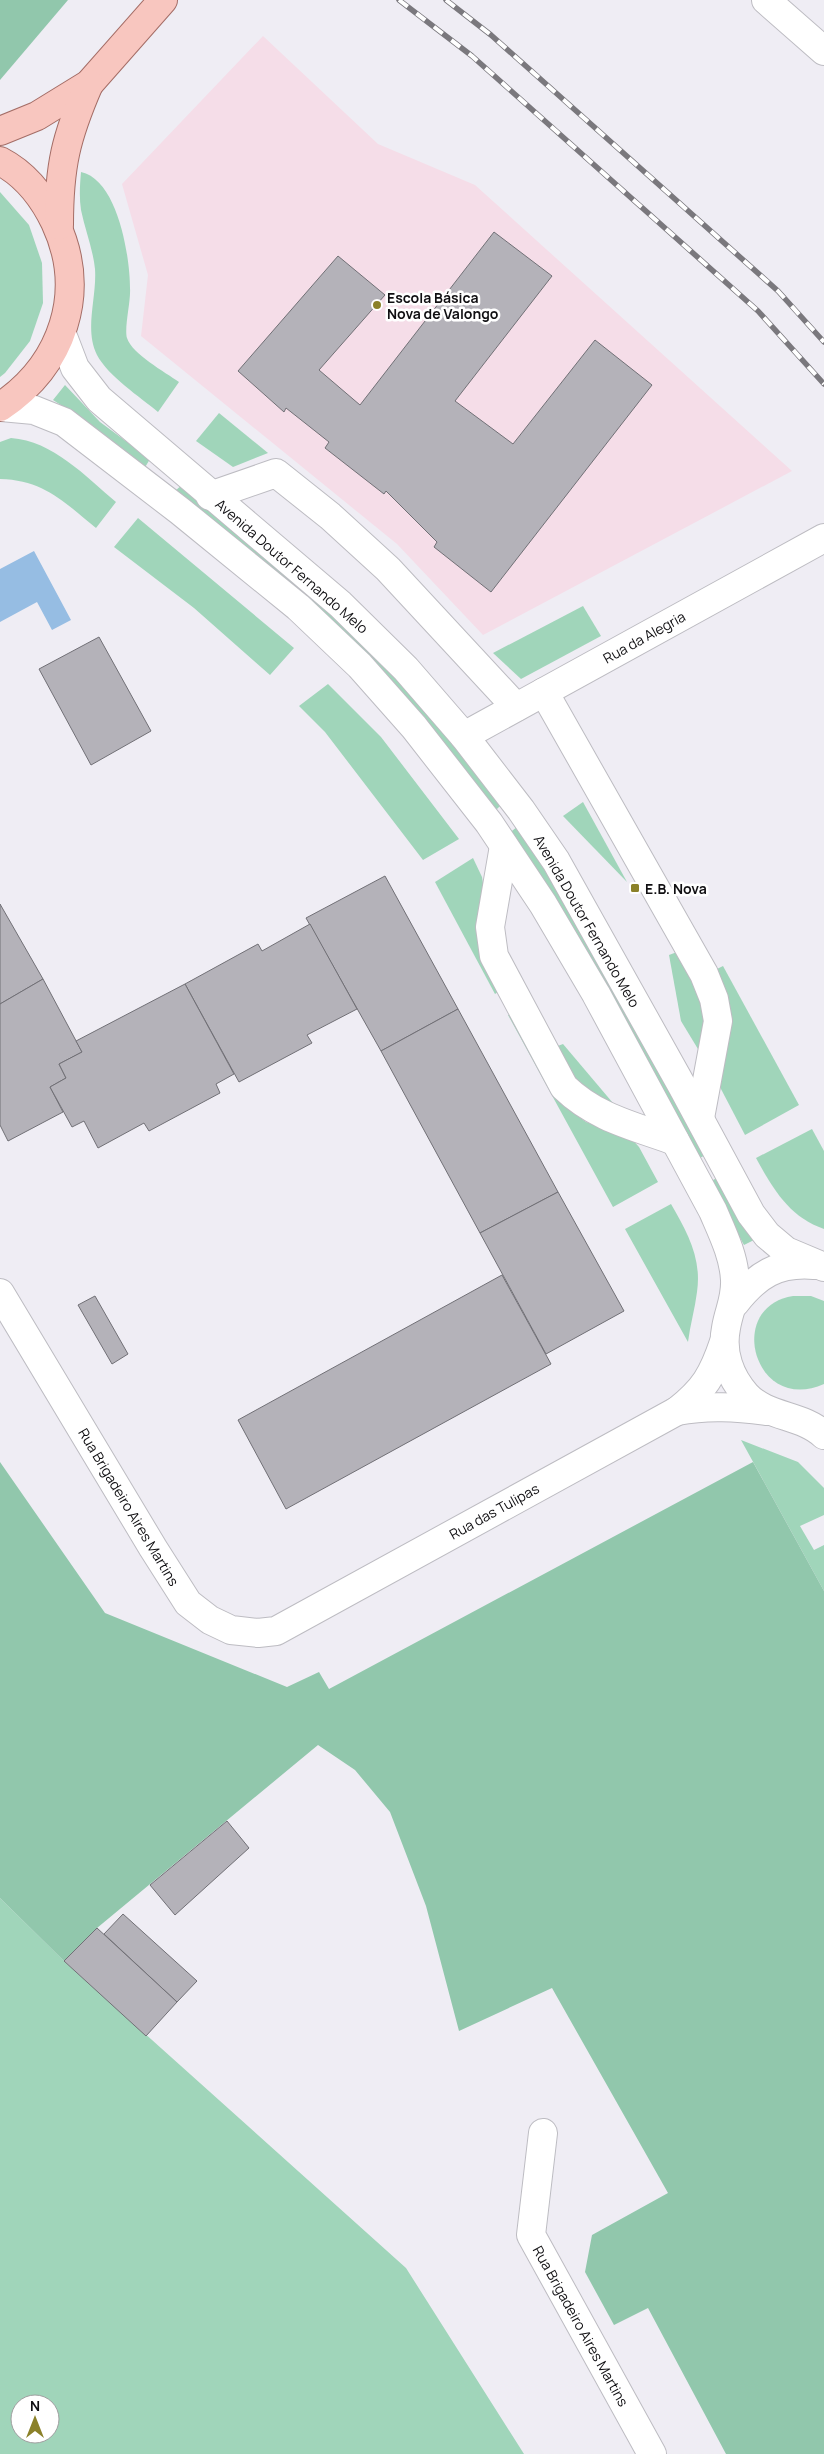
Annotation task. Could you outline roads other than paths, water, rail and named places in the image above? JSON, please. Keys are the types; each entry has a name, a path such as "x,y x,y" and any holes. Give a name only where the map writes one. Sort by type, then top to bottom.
{"main road":[{"path":"58,229 58,187 64,152 73,121 90,84 163,0"},
{"path":"0,131 37,116 90,84"},
{"path":"0,161 13,168 46,202 66,244 71,291 62,334 37,377 1,407"}],"street":[{"path":"766,0 824,51"},
{"name":"Avenida Doutor Fernando Melo","path":"62,334 75,368 99,399 210,496 340,604 406,669 464,736 520,810 556,862 700,1118 751,1214 767,1235 786,1251 822,1266"},
{"name":"Avenida Doutor Fernando Melo","path":"1,407 34,410 64,422 180,511 298,607 360,666 414,727 504,846 543,904 591,986 713,1211 727,1246 736,1278 734,1303 726,1327 724,1342 725,1359 732,1375 747,1396 768,1411 794,1419 824,1435"},
{"path":"210,496 276,473 330,516 388,569 516,707"},
{"name":"Rua da Alegria","path":"464,736 824,538"},
{"path":"544,692 704,974 714,999 718,1021 700,1118"},
{"path":"504,846 490,927 494,956 564,1087 580,1102 599,1114 675,1141"},
{"name":"Avenida Doutor Fernando Melo","path":"734,1303 750,1284 772,1270 796,1264 822,1266"},
{"name":"Rua Brigadeiro Aires Martins","path":"0,1293 188,1603 210,1620 232,1630 258,1633 276,1631 312,1612"},
{"path":"677,1411 698,1395 714,1372 724,1342"},
{"path":"677,1411 700,1407 733,1407 768,1411"},
{"name":"Rua das Tulipas","path":"312,1612 677,1411"},
{"name":"Avenida Doutor Fernando Melo","path":"794,1419 824,1416"},
{"name":"Rua Brigadeiro Aires Martins","path":"543,2133 531,2235 652,2454"}],"water":[{"path":"34,551 71,620 52,630 37,602 0,622 0,569"}],"railway":[{"path":"399,0 472,56 758,311 824,384"},
{"path":"446,0 491,35 778,291 824,342"}],"place":[{"name":"Escola Básica Nova de Valongo","path":"377,305"},
{"name":"E.B. Nova","path":"635,888"}]}
